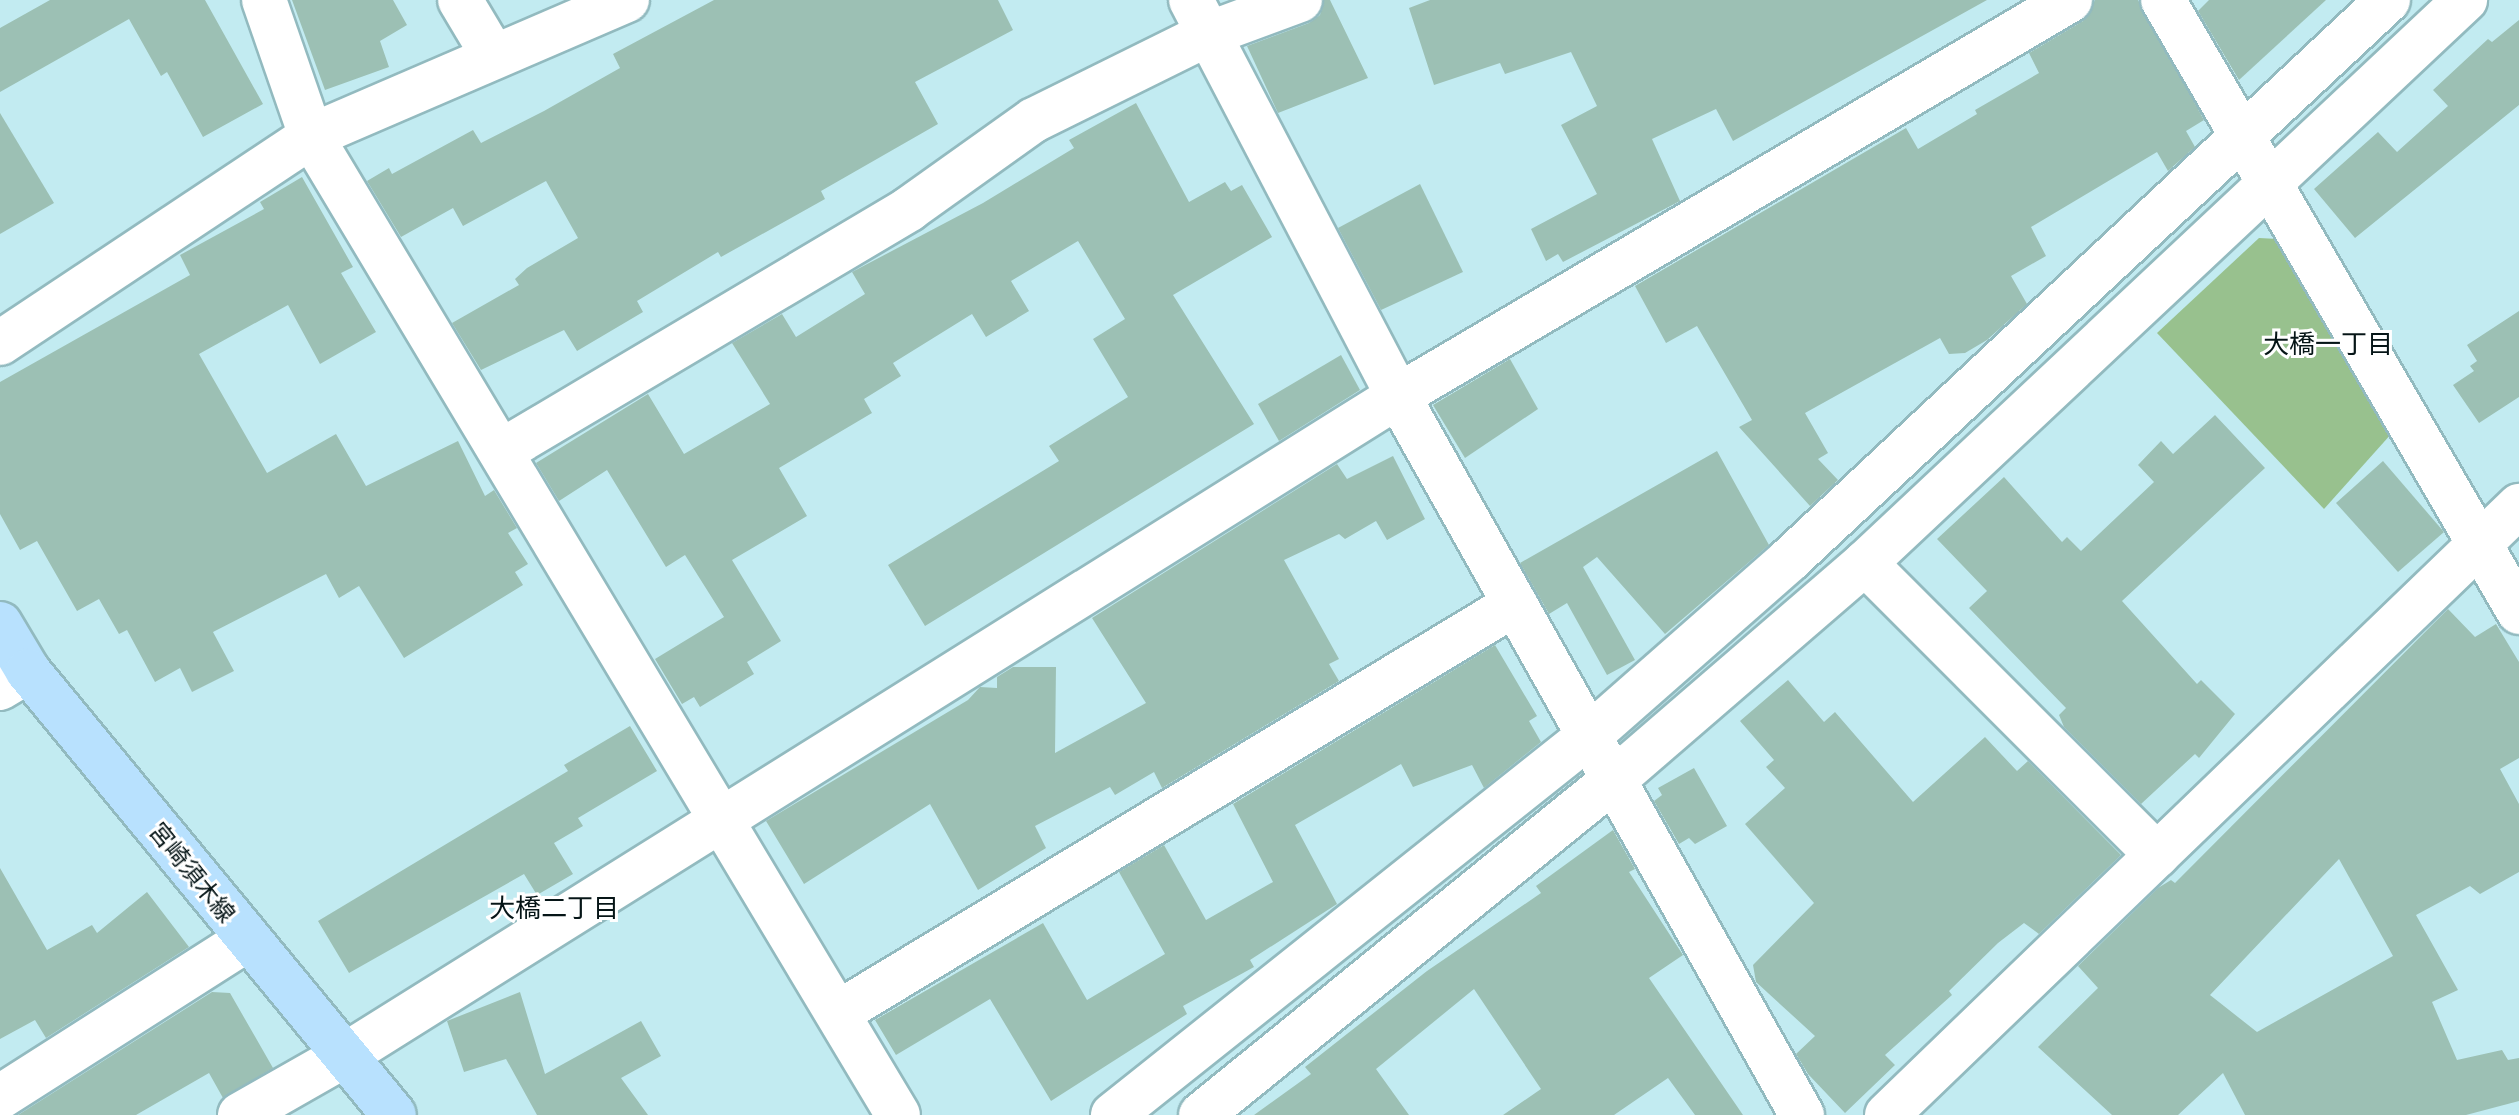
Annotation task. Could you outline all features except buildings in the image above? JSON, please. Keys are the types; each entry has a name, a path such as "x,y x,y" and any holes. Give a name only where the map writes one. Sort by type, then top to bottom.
{"main road":[{"name":"宮崎須木線","path":"0,624 14,679 248,939 394,1115"}],"street":[{"path":"264,0 311,136 502,451 717,819 898,1115"},
{"path":"460,0 494,57"},
{"path":"0,343 311,136 627,0"},
{"path":"502,451 909,209 1034,120 1199,17 1300,0"},
{"path":"240,1115 344,1056 717,819 1398,396 2070,0"},
{"path":"2163,0 2519,612"},
{"path":"1113,1115 1590,735 1789,560 2388,0"},
{"path":"1201,1115 1616,778 1865,563 2465,0"},
{"path":"1199,17 1398,396 1616,778 1802,1115"},
{"path":"1887,1115 2519,506"},
{"path":"1865,563 2157,855"},
{"path":"838,1013 1515,604"},
{"path":"0,1097 248,939"}],"green space":[{"path":"2259,238 2278,239 2392,433 2324,509 2157,333"}],"district":[{"name":"大橋一丁目","path":"2328,343"},
{"name":"大橋二丁目","path":"554,907"}]}
